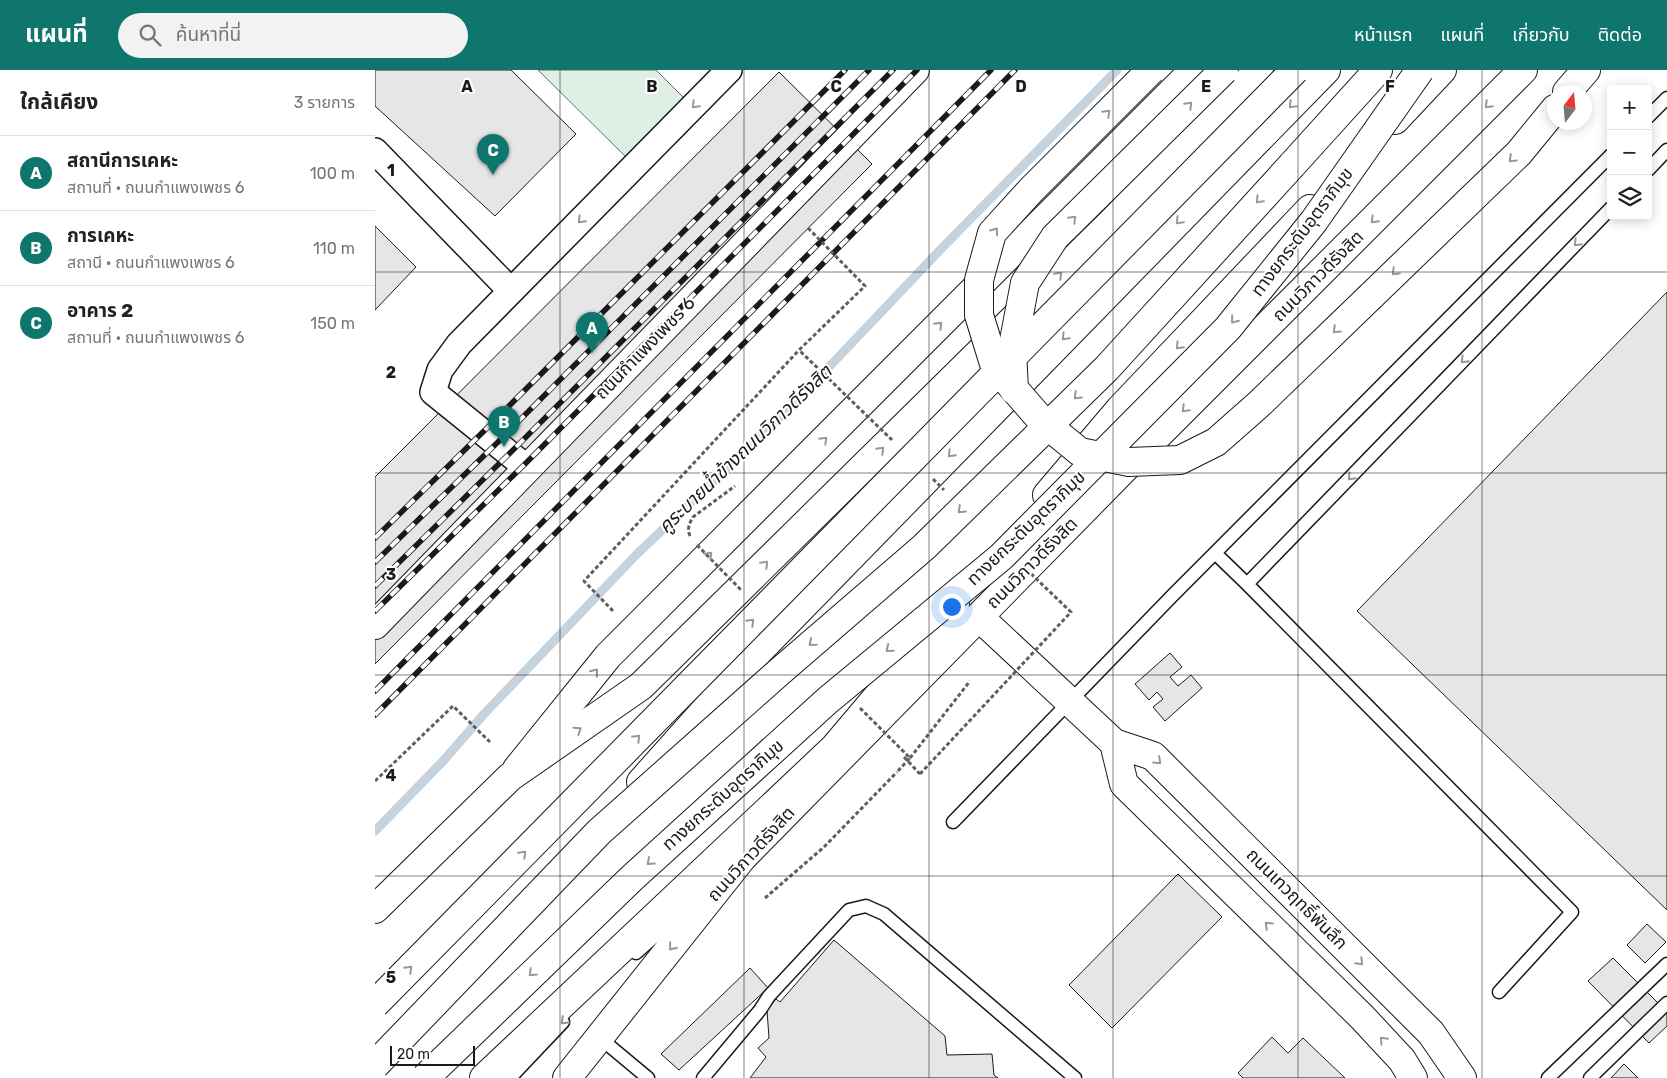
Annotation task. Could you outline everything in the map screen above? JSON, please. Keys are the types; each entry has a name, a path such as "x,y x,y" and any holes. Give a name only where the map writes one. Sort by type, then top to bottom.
{"main road":[{"name":"ถนนกำแพงเพชร 6","path":"375,625 915,70"},
{"path":"1151,70 1032,189 992,233 979,280 979,315 995,367 1042,422 1080,452 1129,462 1180,460 1216,442 1265,398 1519,153 1547,118"},
{"path":"375,909 510,778 608,656 1195,70"},
{"path":"1014,390 1012,351 1025,283 1030,275 1055,237 1224,70"},
{"path":"510,778 641,686 1113,221 1259,70"},
{"path":"375,1004 1295,70"},
{"path":"376,1078 749,661 1326,70"},
{"path":"375,1066 599,832 778,672 924,546 1107,368 1378,70"},
{"name":"ทางยกระดับอุตราภิมุข","path":"425,1078 632,878 828,700 1001,557 1228,328 1315,221 1420,70"},
{"path":"484,1078 834,748 1120,409 1442,70"},
{"name":"ถนนวิภาวดีรังสิต","path":"567,1078 742,858 979,616 1523,70"},
{"path":"1573,85 1585,70"},
{"name":"ถนนเทวฤทธิ์พันลึก","path":"979,616 1114,743 1153,756 1431,1033 1461,1078"},
{"path":"1114,743 1124,784 1361,1017 1402,1060 1413,1078"}],"street":[{"path":"527,468 433,392 439,370 459,344 729,70"},
{"path":"375,151 511,291"}],"lane":[{"path":"1652,113 1667,98"},
{"path":"1652,166 1667,150"},
{"path":"953,822 1215,553 1607,159"},
{"path":"1247,584 1607,212"},
{"path":"1215,553 1572,912 1499,992"},
{"path":"628,960 742,858"},
{"path":"703,1078 760,1010 769,996 849,910 866,906 884,914 1075,1078"},
{"path":"1548,1078 1667,964"},
{"path":"1590,1078 1667,1003"},
{"path":"510,1078 573,1012"},
{"path":"599,1038 648,1078"}],"path":[{"path":"602,600 584,581 799,350 865,286 808,228"},
{"path":"799,350 892,440"},
{"path":"928,474 949,495"},
{"path":"904,757 920,774 1071,612 1021,564"},
{"path":"765,898 824,847 897,772 970,681"},
{"path":"375,781 453,706 490,742"}],"green space":[{"path":"538,70 656,70 686,100 629,160"}],"building":[{"path":"375,70 511,70 576,134 495,216 375,106"},
{"path":"779,72 872,164 375,664 375,477"},
{"path":"375,226 416,267 375,310"},
{"path":"1667,292 1667,910 1357,611"},
{"path":"1170,653 1182,667 1170,677 1178,686 1191,675 1202,688 1165,721 1153,707 1163,699 1157,692 1149,700 1135,684"},
{"path":"1178,874 1222,917 1112,1028 1069,985"},
{"path":"1647,924 1666,942 1645,963 1627,945"},
{"path":"834,940 945,1036 947,1055 992,1054 994,1075 998,1078 750,1078 766,1057 758,1048 769,1038 767,1010 776,999 780,1002"},
{"path":"1613,958 1667,1012 1667,1026 1649,1043 1588,981"},
{"path":"750,968 768,988 679,1070 661,1054"},
{"path":"1272,1037 1288,1053 1303,1038 1345,1078 1243,1078 1238,1073"},
{"path":"1624,1064 1638,1078 1611,1078"}],"waterway":[{"name":"คูระบายน้ำข้างถนนวิภาวดีรังสิต","path":"375,831 636,555 791,407 941,249 1117,70"}],"railway":[{"path":"375,538 845,70"},
{"path":"375,562 499,441 869,70"},
{"path":"375,586 893,70"},
{"path":"375,611 524,465 917,70"},
{"path":"375,691 991,70"},
{"path":"375,715 1015,70"}],"place":[{"name":"อาคาร 2","path":"493,175"},
{"name":"สถานีการเคหะ","path":"592,353"},
{"name":"การเคหะ","path":"504,447"}]}
